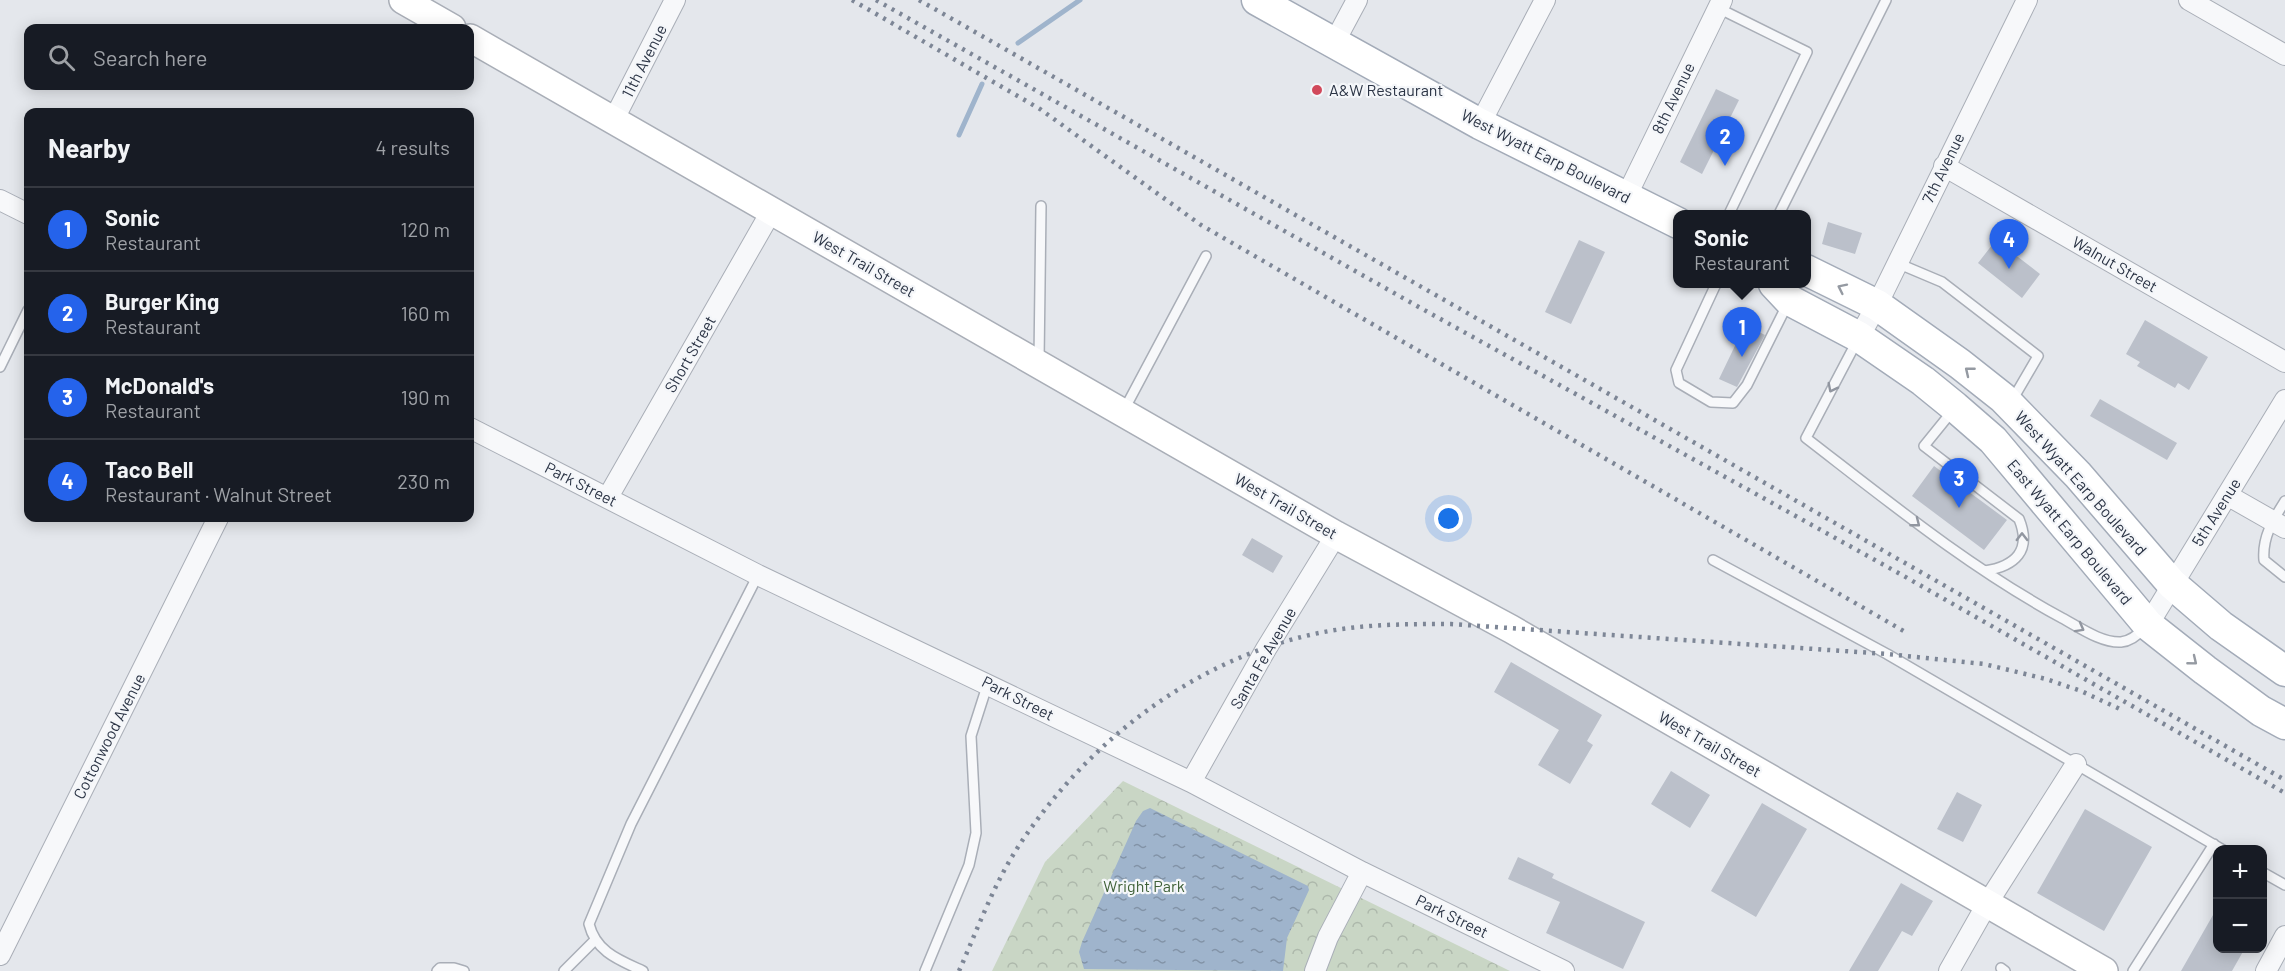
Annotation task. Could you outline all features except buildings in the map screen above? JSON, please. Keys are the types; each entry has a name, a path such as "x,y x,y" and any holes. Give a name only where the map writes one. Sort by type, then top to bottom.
{"main road":[{"path":"403,0 445,24"},
{"name":"West Wyatt Earp Boulevard","path":"1257,0 1480,124 1673,221"},
{"name":"West Trail Street","path":"474,40 1336,535 1511,628 2104,971"},
{"name":"West Wyatt Earp Boulevard","path":"1811,272 1877,305 1960,364 2003,398 2078,475 2172,584 2221,626 2285,671"},
{"path":"1782,292 1859,336 1923,381 1955,407"},
{"name":"East Wyatt Earp Boulevard","path":"1955,407 1993,440 2148,625"},
{"path":"2148,625 2205,670 2285,724"}],"street":[{"name":"11th Avenue","path":"613,121 675,0"},
{"path":"1334,43 1357,0"},
{"path":"1480,124 1545,0"},
{"name":"7th Avenue","path":"1859,336 1877,305 2026,0"},
{"path":"2189,0 2285,55"},
{"name":"8th Avenue","path":"1626,197 1719,4"},
{"name":"Walnut Street","path":"1944,166 2285,362"},
{"path":"0,200 24,212"},
{"name":"Short Street","path":"608,497 772,210"},
{"name":"5th Avenue","path":"2148,625 2285,400"},
{"name":"Park Street","path":"474,430 758,575 1191,782 1362,872 1564,971"},
{"path":"2227,495 2279,525"},
{"name":"Cottonwood Avenue","path":"0,955 216,522"},
{"name":"Santa Fe Avenue","path":"1191,782 1266,649 1336,535"},
{"path":"1949,971 1987,904 2076,764"},
{"path":"1315,971 1328,937 1362,872"},
{"path":"2266,971 2285,936"}],"lane":[{"path":"1781,210 1886,0"},
{"path":"1719,4 1807,52 1732,210"},
{"path":"1039,363 1041,206"},
{"path":"1122,412 1206,256"},
{"path":"1897,263 1942,282 2038,356 2017,392 2003,398"},
{"path":"1714,288 1676,370 1679,383 1712,402 1733,403 1747,384 1782,292"},
{"path":"0,367 24,318"},
{"path":"1859,336 1806,438 1925,529 2017,593 2095,636 2121,642 2136,637 2148,625"},
{"path":"1955,407 1924,446 2019,519 2025,532 2022,549 2016,559 2004,567 1985,571"},
{"path":"2285,501 2279,525 2263,546 2264,560 2285,577"},
{"path":"1713,560 1887,654 2216,845"},
{"path":"643,971 619,960 594,941 589,924 632,824 758,575"},
{"path":"925,971 972,854 976,833 970,736 988,683"},
{"path":"2133,971 2213,856"},
{"path":"2267,875 2285,885"},
{"path":"564,971 594,941"},
{"path":"437,971 440,968 454,968 464,971"}],"green space":[{"name":"Wright Park","path":"1123,781 1510,971 992,971 1045,862"}],"water":[{"path":"1150,808 1308,886 1309,890 1287,938 1283,971 1084,969 1079,952 1082,942 1136,821 1143,811"}],"waterway":[{"path":"1018,43 1080,0"},
{"path":"959,135 982,84"}],"railway":[{"path":"852,0 1040,109 1201,225 1907,633"},
{"path":"876,0 1417,306 1902,575 2285,793"},
{"path":"919,0 2285,780"},
{"path":"959,971 1002,874 1020,844 1049,804 1082,767 1158,702 1201,676 1246,655 1293,639 1356,627 1451,624 1887,654 1984,664 2046,679 2081,691 2122,710"}],"place":[{"name":"A&W Restaurant","path":"1317,90"},
{"name":"Burger King","path":"1725,166"},
{"name":"Taco Bell","path":"2009,269"},
{"name":"Sonic","path":"1742,357"},
{"name":"McDonald's","path":"1959,508"}]}
